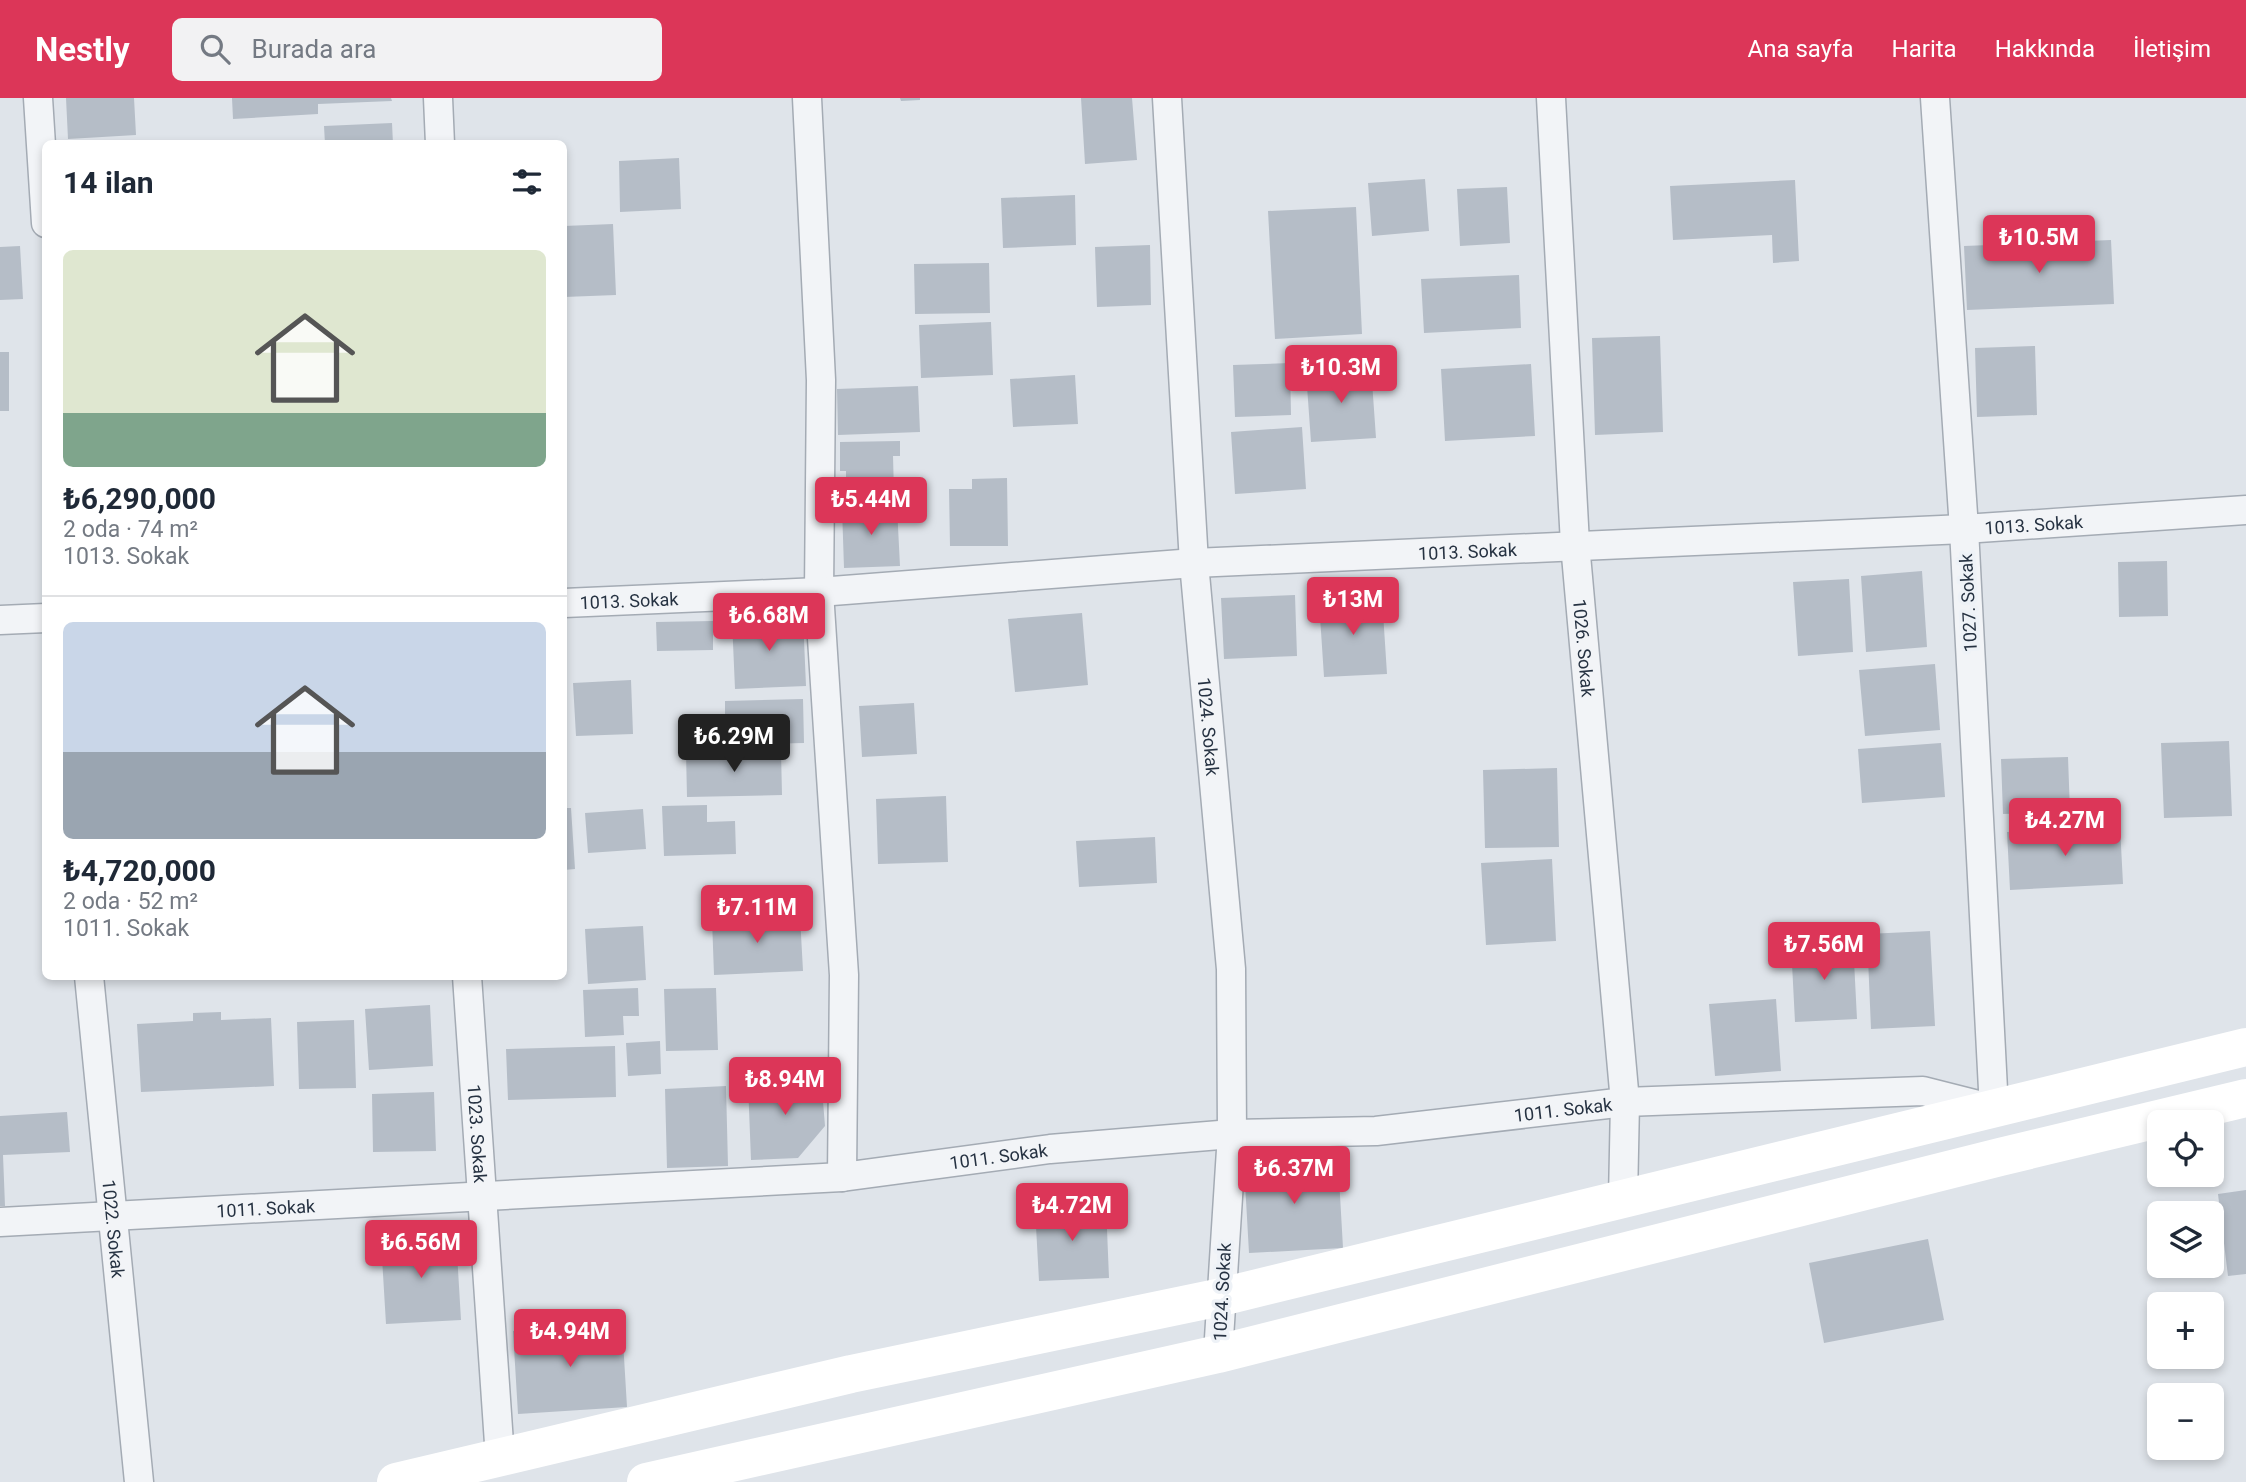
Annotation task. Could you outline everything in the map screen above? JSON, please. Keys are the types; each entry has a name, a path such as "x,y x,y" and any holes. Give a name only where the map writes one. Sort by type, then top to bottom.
{"street":[{"path":"38,98 42,160"},
{"path":"438,98 440,140"},
{"path":"807,98 821,380 820,592 844,975 842,1177"},
{"name":"1024. Sokak","path":"1167,98 1194,563 1231,969 1231,1134 1218,1354"},
{"name":"1026. Sokak","path":"1551,98 1576,544 1625,1102 1623,1199"},
{"name":"1027. Sokak","path":"1935,98 1964,529 1994,1109"},
{"name":"1013. Sokak","path":"567,603 820,592 1194,563 1576,544 1964,529 2246,510"},
{"path":"0,620 42,618"},
{"name":"1022. Sokak","path":"89,980 139,1482"},
{"name":"1023. Sokak","path":"467,980 500,1458"},
{"path":"396,1482 851,1374 1222,1297 2246,1047"},
{"name":"1011. Sokak","path":"0,1222 842,1177 1050,1149 1231,1134 1376,1131 1625,1102 1923,1091 1994,1109"},
{"path":"646,1482 1218,1354 2000,1157 2246,1098"}],"building":[{"path":"66,98 134,98 136,135 68,139"},
{"path":"232,98 391,98 392,101 318,104 318,114 233,119"},
{"path":"900,98 920,98 920,100 901,101"},
{"path":"1081,98 1132,98 1137,160 1085,164"},
{"path":"392,123 393,140 325,140 324,126"},
{"path":"679,158 681,209 620,212 619,161"},
{"path":"1425,179 1429,231 1372,236 1368,183"},
{"path":"1795,180 1799,261 1773,263 1772,235 1673,240 1670,186"},
{"path":"1507,187 1510,243 1460,246 1457,189"},
{"path":"1075,195 1076,245 1003,248 1001,198"},
{"path":"1356,207 1362,334 1275,339 1268,211"},
{"path":"613,224 616,295 567,297 567,226"},
{"path":"2111,240 2114,304 1967,310 1964,246"},
{"path":"1150,245 1151,305 1097,307 1095,247"},
{"path":"20,246 23,299 0,300 0,247"},
{"path":"989,263 990,313 915,314 914,264"},
{"path":"1519,275 1521,328 1424,333 1421,279"},
{"path":"991,322 993,375 921,378 919,325"},
{"path":"1660,336 1663,432 1595,435 1592,338"},
{"path":"2035,346 2037,415 1977,417 1975,348"},
{"path":"0,352 9,352 9,411 0,411"},
{"path":"1290,363 1291,415 1235,417 1233,365"},
{"path":"1531,364 1535,436 1445,441 1441,369"},
{"path":"1371,367 1376,438 1311,442 1306,372"},
{"path":"1075,375 1078,424 1013,427 1010,379"},
{"path":"918,386 920,432 838,435 837,389"},
{"path":"1302,427 1306,489 1235,494 1231,432"},
{"path":"900,441 900,456 893,456 894,493 846,493 846,471 840,471 840,442"},
{"path":"1007,478 1008,546 950,546 949,489 972,489 972,479"},
{"path":"897,507 900,566 844,568 842,508"},
{"path":"2167,561 2168,616 2119,617 2118,562"},
{"path":"1922,571 1927,647 1866,652 1861,576"},
{"path":"1849,579 1853,652 1798,656 1793,582"},
{"path":"1295,595 1297,656 1224,659 1221,598"},
{"path":"1382,597 1387,674 1324,677 1319,601"},
{"path":"1082,613 1088,685 1015,692 1008,619"},
{"path":"803,617 806,686 735,689 732,620"},
{"path":"713,621 713,650 657,651 656,622"},
{"path":"1935,664 1940,730 1865,736 1859,670"},
{"path":"631,680 633,734 576,736 573,683"},
{"path":"803,699 804,743 725,745 725,701"},
{"path":"914,703 917,754 862,757 859,706"},
{"path":"2229,741 2232,816 2164,818 2161,743"},
{"path":"1941,743 1945,797 1862,803 1858,749"},
{"path":"781,751 782,795 687,797 686,753"},
{"path":"2068,757 2070,812 2003,814 2001,759"},
{"path":"1557,768 1559,847 1485,848 1483,770"},
{"path":"946,796 948,862 878,864 876,799"},
{"path":"707,805 707,822 735,821 736,854 664,856 662,806"},
{"path":"567,808 571,808 575,869 567,870"},
{"path":"643,809 646,849 588,853 585,813"},
{"path":"2120,826 2123,884 2010,890 2007,832"},
{"path":"1155,837 1157,883 1079,887 1076,841"},
{"path":"1552,859 1556,941 1486,945 1481,863"},
{"path":"800,916 803,971 714,975 712,919"},
{"path":"643,926 646,980 588,984 585,929"},
{"path":"1930,931 1935,1026 1871,1029 1867,934"},
{"path":"1853,941 1857,1019 1795,1022 1791,944"},
{"path":"638,988 639,1016 623,1016 624,1035 585,1037 583,990"},
{"path":"716,988 718,1050 666,1051 664,989"},
{"path":"1776,999 1781,1071 1715,1076 1709,1004"},
{"path":"430,1005 433,1066 369,1070 365,1009"},
{"path":"221,1012 221,1020 271,1018 274,1086 141,1092 137,1024 193,1021 193,1013"},
{"path":"354,1020 356,1088 299,1089 297,1022"},
{"path":"660,1041 661,1074 628,1076 626,1043"},
{"path":"615,1046 616,1097 508,1100 506,1049"},
{"path":"821,1077 825,1126 798,1158 751,1160 748,1084"},
{"path":"726,1086 728,1166 667,1168 665,1089"},
{"path":"434,1092 436,1151 373,1152 372,1094"},
{"path":"67,1112 70,1152 3,1155 5,1206 0,1206 0,1116"},
{"path":"1338,1160 1343,1248 1249,1253 1244,1165"},
{"path":"2246,1190 2246,1274 2228,1276 2224,1243 2224,1201 2219,1201 2218,1194"},
{"path":"1106,1205 1109,1278 1039,1281 1035,1208"},
{"path":"456,1236 461,1320 386,1324 381,1241"},
{"path":"1928,1239 1944,1320 1824,1343 1809,1263"},
{"path":"622,1324 627,1407 518,1414 513,1331"}]}
